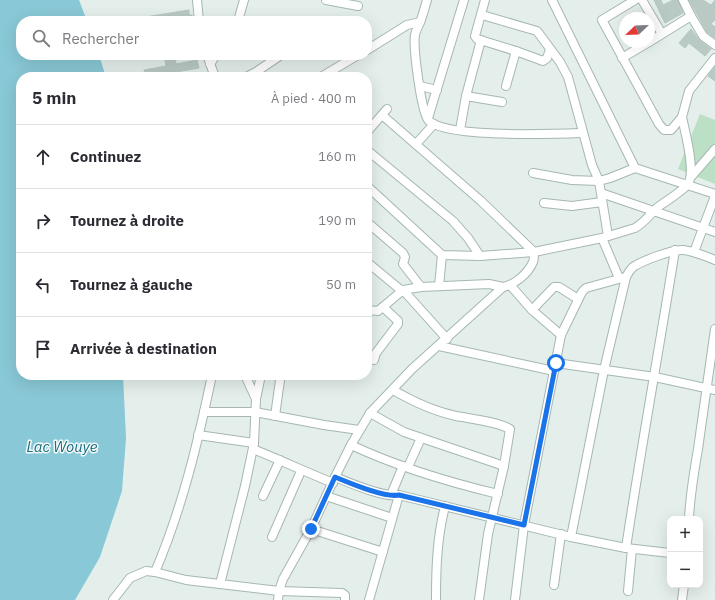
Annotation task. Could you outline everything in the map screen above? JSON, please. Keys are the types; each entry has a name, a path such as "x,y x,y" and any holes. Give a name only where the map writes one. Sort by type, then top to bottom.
{"street":[{"path":"197,0 199,16"},
{"path":"239,16 244,0"},
{"path":"326,0 358,6"},
{"path":"427,0 415,33 414,45 420,86 431,121"},
{"path":"416,144 431,121 436,90 464,0"},
{"path":"485,0 475,36 476,39 543,61 547,58 550,50"},
{"path":"552,0 636,168"},
{"path":"635,0 602,20 659,124 664,130 671,130 682,117 689,90 715,58"},
{"path":"642,0 662,34"},
{"path":"684,0 691,16 703,36 715,45"},
{"path":"482,15 537,31 560,62 568,77 592,165 599,181 605,237 622,277 572,537"},
{"path":"655,38 691,16"},
{"path":"372,47 403,27 420,22"},
{"path":"460,130 466,96 481,40"},
{"path":"622,58 639,48"},
{"path":"506,86 516,51"},
{"path":"209,60 212,72"},
{"path":"210,64 213,60"},
{"path":"256,72 274,60"},
{"path":"329,72 350,60"},
{"path":"420,86 436,90"},
{"path":"466,96 502,102"},
{"path":"372,126 385,112 416,144 534,252"},
{"path":"682,117 690,153 691,177"},
{"path":"431,121 460,130 500,134 583,133"},
{"path":"372,191 442,255 480,256 534,252 605,237 636,228 645,222 654,210 688,185 691,177 715,149"},
{"path":"372,154 452,221 468,238 480,256"},
{"path":"533,173 572,180 599,181 636,168 715,195 694,252"},
{"path":"601,193 715,232"},
{"path":"544,203 572,206 602,202"},
{"path":"372,226 403,253 405,257 403,264 421,286"},
{"path":"628,591 629,548 642,441 655,378 675,250"},
{"path":"515,600 524,525 561,335 578,298 586,288 622,277 642,262 675,250 694,252 715,260"},
{"path":"278,600 278,590 288,569 311,529 351,445 370,413 412,369 447,339 474,312 507,287 530,266 533,262 534,252"},
{"path":"439,286 442,255"},
{"path":"372,266 403,291 447,339"},
{"path":"372,310 378,310 383,307 403,291 421,286 489,284 507,287 561,335"},
{"path":"532,310 554,287 559,287 578,298"},
{"path":"374,360 376,353 398,324 396,318 383,307"},
{"path":"689,516 690,497 715,329"},
{"path":"439,346 555,367 604,370 715,390"},
{"path":"155,572 172,530 204,412 211,380"},
{"path":"247,380 256,399"},
{"path":"220,584 254,446 256,399 260,380"},
{"path":"275,416 280,380"},
{"path":"393,390 420,404 436,410 509,428 510,430 484,560 479,600"},
{"path":"204,412 255,412 359,430"},
{"path":"370,413 402,431 504,466"},
{"path":"198,435 254,446 301,471 367,489 492,517 572,537 629,548 667,553"},
{"path":"370,600 392,518 395,495 406,466 421,438"},
{"path":"351,445 376,456 464,486 498,494"},
{"path":"263,496 280,460"},
{"path":"272,537 301,471"},
{"path":"326,496 392,518"},
{"path":"436,600 437,551 444,506"},
{"path":"311,529 383,552"},
{"path":"554,585 561,534"},
{"path":"113,600 130,578 146,571 186,580 220,584 278,590 342,593 345,595 345,600"},
{"path":"682,600 684,588"}],"green space":[{"path":"700,114 715,120 715,184 678,169"}],"water":[{"name":"Lac Wouye","path":"0,0 79,0 85,16 16,16 16,60 101,60 104,72 16,72 16,380 123,380 126,438 122,491 100,557 75,600 0,600"}],"building":[{"path":"654,0 661,0 663,5 673,0 678,0 683,13 665,23"},
{"path":"689,0 703,0 711,5 715,0 715,20 711,24 715,27 715,38 707,32"},
{"path":"189,10 189,15 192,16 152,16"},
{"path":"691,29 699,40 711,49 705,56 689,43 685,48 679,43"},
{"path":"165,60 176,60 176,64 197,60 199,68 175,72 145,72 144,70 166,66"},
{"path":"715,67 715,81 708,76"}],"route":[{"path":"311,529 335,477 381,493 394,496 399,495 524,525 556,363"}]}
